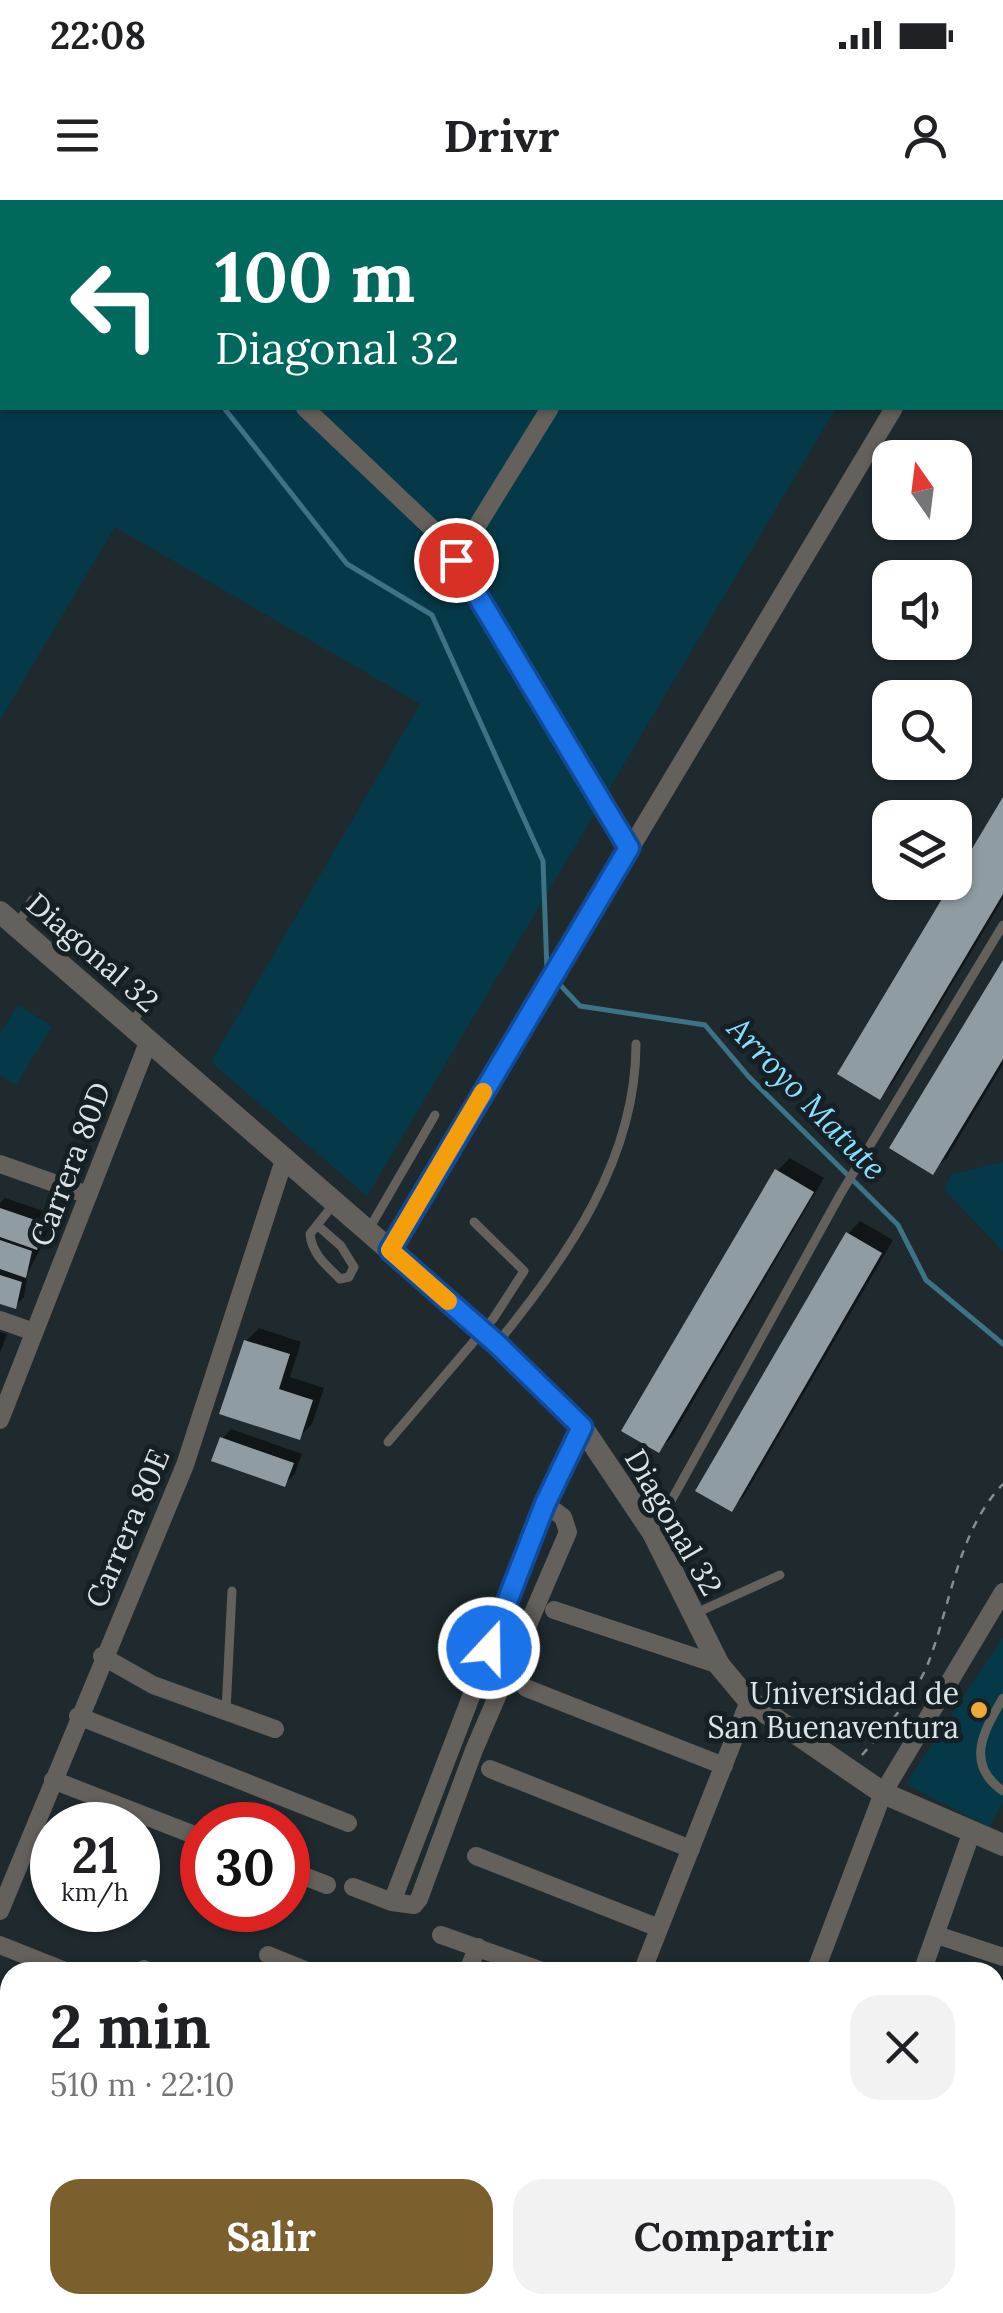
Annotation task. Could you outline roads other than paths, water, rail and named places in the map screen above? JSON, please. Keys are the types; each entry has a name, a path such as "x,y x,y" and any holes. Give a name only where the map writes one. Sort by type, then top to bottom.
{"street":[{"path":"307,410 441,537 629,848"},
{"path":"456,560 549,410"},
{"path":"390,1250 893,410"},
{"name":"Diagonal 32","path":"9,918 142,1023 284,1160 490,1337 582,1427 654,1533 719,1666 750,1701 883,1793 971,1834 1003,1844"},
{"name":"Carrera 80D","path":"0,1420 88,1195 142,1023"},
{"name":"Carrera 80E","path":"48,1802 52,1780 102,1656 185,1465 284,1160"},
{"path":"0,1164 88,1195"},
{"path":"0,1320 34,1332"},
{"path":"392,1902 545,1504 582,1427"},
{"path":"353,1887 392,1902 414,1905 419,1899 474,1750 568,1532 563,1517 545,1504"},
{"path":"819,1962 883,1793 1003,1592"},
{"path":"554,1610 719,1666"},
{"path":"102,1656 153,1685 275,1728"},
{"path":"526,1688 724,1766"},
{"path":"646,1962 750,1701"},
{"path":"78,1716 348,1822"},
{"path":"490,1769 691,1850"},
{"path":"52,1780 180,1829"},
{"path":"926,1962 971,1834"},
{"name":"Carrera 80E","path":"0,1911 30,1854"},
{"path":"476,1856 659,1928"},
{"path":"310,1879 327,1886"},
{"path":"441,1934 518,1962"},
{"path":"937,1935 1003,1958"},
{"path":"0,1946 42,1962"},
{"path":"471,1962 478,1947"},
{"path":"268,1955 285,1962"}],"lane":[{"path":"9,918 32,900"},
{"path":"654,1533 840,1195 1003,925"},
{"path":"388,1442 558,1267 596,1204 621,1134 636,1044"},
{"path":"368,1231 435,1115"},
{"path":"317,1225 350,1258 354,1266 348,1276 340,1279 317,1256 310,1234 317,1225 335,1203"},
{"path":"474,1222 524,1271 490,1337"},
{"path":"694,1614 780,1575"},
{"path":"226,1711 232,1591"},
{"path":"1003,1698 982,1732 979,1749 982,1768 1003,1790"}],"waterway":[{"name":"Arroyo Matute","path":"226,410 347,564 432,615 543,861 547,971 580,1006 705,1025 749,1077 898,1225 926,1280 1003,1344"}],"place":[{"name":"Universidad de San Buenaventura","path":"979,1710"}]}
